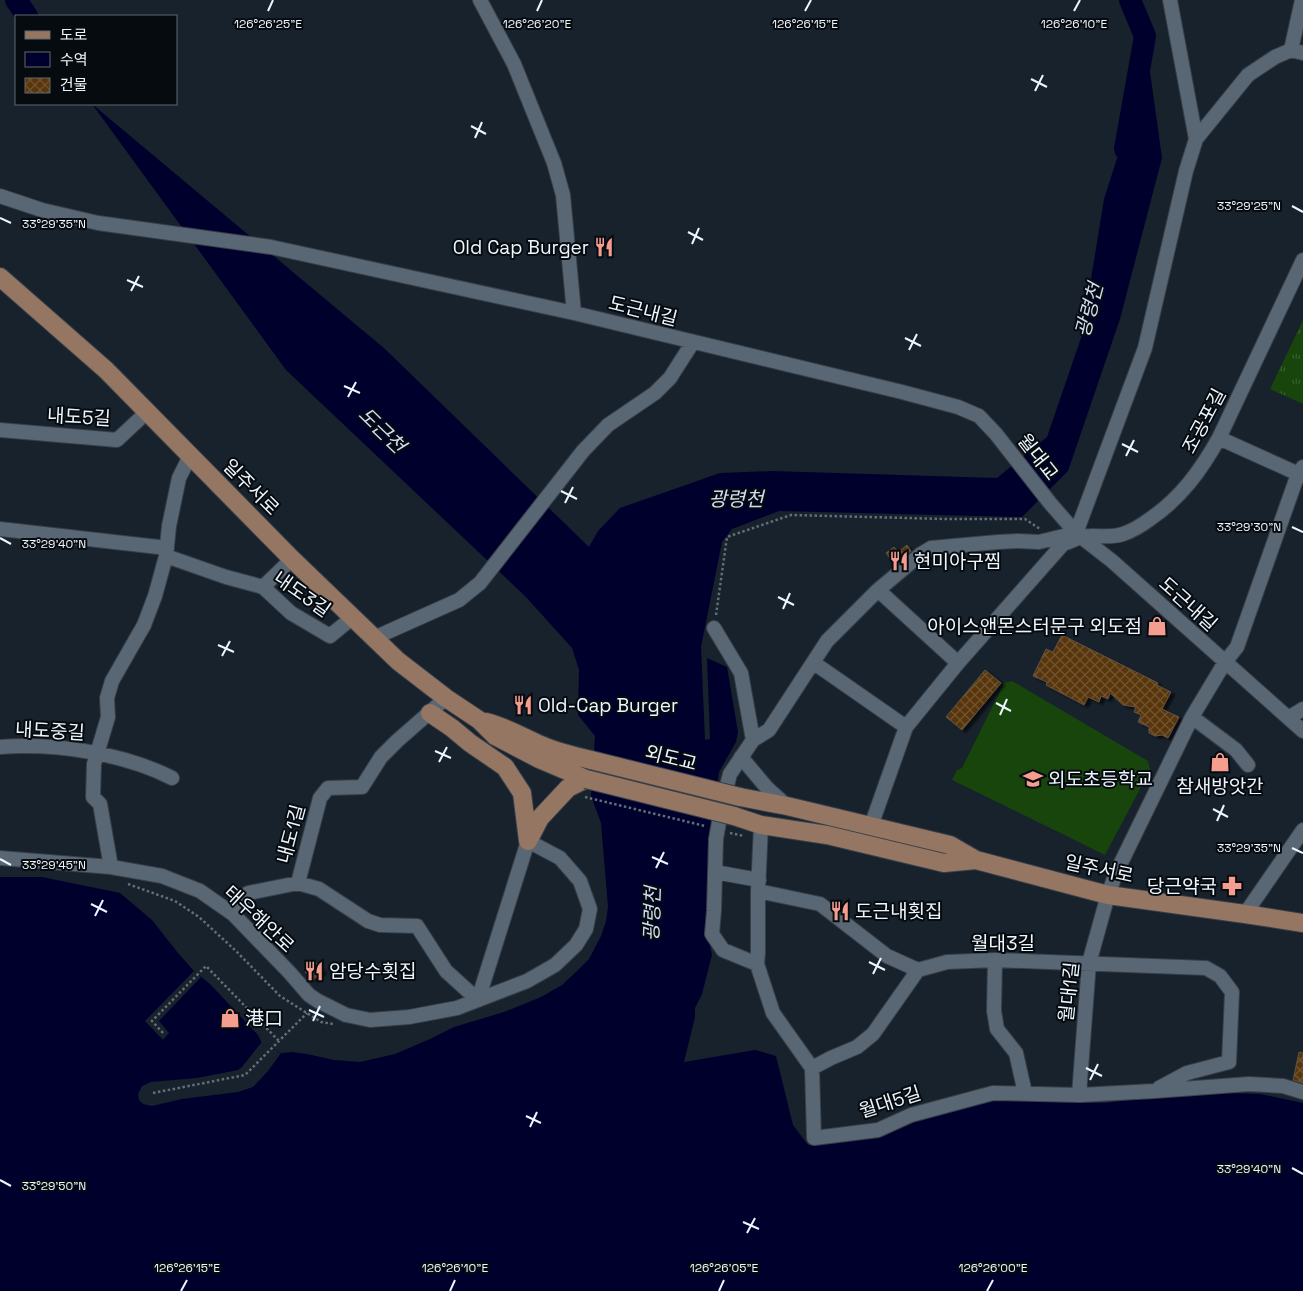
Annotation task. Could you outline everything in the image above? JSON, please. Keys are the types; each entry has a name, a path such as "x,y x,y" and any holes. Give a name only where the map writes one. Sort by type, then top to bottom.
{"main road":[{"name":"일주서로","path":"0,278 106,370 292,560 398,661 446,698 479,720 495,736 539,759 585,788 734,816 761,825 827,835 944,863 976,860"},
{"path":"430,713 506,767 522,794 528,841"},
{"name":"일주서로","path":"479,720 503,727 543,746 591,760"},
{"name":"외도교","path":"591,760 740,797"},
{"path":"528,841 540,818 568,788 585,788"},
{"name":"일주서로","path":"740,797 787,806 950,846 976,860 1108,895 1303,923"}],"street":[{"path":"480,0 514,64 554,163 563,194 574,313"},
{"path":"1170,0 1196,139"},
{"path":"871,826 906,727 958,664 1063,544 1079,535 1145,348 1186,170 1196,139 1248,75 1274,57 1297,52 1302,0"},
{"name":"도근내길","path":"0,196 42,210 98,222 271,247 574,313 958,407 978,416 996,434"},
{"name":"조공포길","path":"1079,535 1111,537 1125,534 1162,511 1184,490 1206,462 1219,438 1303,260"},
{"path":"374,638 459,600 480,583 583,451 608,425 655,393 670,378 693,342"},
{"name":"내도5길","path":"0,430 117,440 147,412"},
{"name":"월대교","path":"996,434 1050,503"},
{"path":"1219,438 1301,472"},
{"path":"111,867 100,804 93,797 94,764 108,717 107,698 112,682 144,624 155,596 166,552 169,526 179,478 190,456"},
{"name":"월대1길","path":"1078,1095 1089,963 1108,895 1116,873 1192,717 1225,662 1237,647 1301,472"},
{"name":"도근내길","path":"1050,503 1079,535 1112,561 1303,731"},
{"name":"내도3길","path":"0,529 166,552 226,577 263,587 291,613 330,636 352,617"},
{"path":"756,964 723,950 712,934 716,829 730,774 753,740 769,730 827,641 878,590 920,554 931,548 1008,541 1039,542 1079,535"},
{"path":"263,587 292,560"},
{"path":"878,590 958,664"},
{"path":"714,628 741,673 753,740"},
{"path":"814,663 906,727"},
{"name":"내도1길","path":"446,698 381,757 362,787 328,788 320,798 298,883 318,889 368,921 380,925 417,926 446,971 478,1000"},
{"path":"1288,718 1303,709"},
{"path":"1192,717 1236,750 1248,765"},
{"name":"내도중길","path":"0,747 47,747 97,752"},
{"path":"97,752 156,770 172,778"},
{"path":"741,757 767,788 787,806"},
{"path":"715,872 759,886 820,904 887,956 918,970 873,1034 857,1046 812,1068 773,1013 756,964 758,953 759,886 761,825"},
{"path":"1245,914 1303,830"},
{"path":"478,1000 528,841"},
{"name":"태우해안로","path":"0,858 111,867 162,876 200,891 233,914 309,995 346,1015 370,1020 418,1016 457,1008 527,981 555,965 576,945 586,929 590,909 580,881 560,858 528,841"},
{"path":"233,914 248,893 298,883"},
{"path":"996,960 994,1010 997,1029 1016,1053 1025,1093"},
{"name":"월대3길","path":"918,970 947,962 996,960 1206,968 1220,976 1232,992 1229,1062 1188,1073 1154,1091"},
{"name":"월대5길","path":"812,1068 814,1138 878,1130 911,1115 994,1093 1078,1095 1249,1084 1282,1086 1303,1092"}],"path":[{"path":"714,628 726,536 791,515 1025,519 1054,539"},
{"path":"580,798 585,788 744,836"},
{"path":"121,882 175,902 199,917 280,996 321,1022 339,1025"},
{"path":"163,1033 152,1021 206,966 279,1041"},
{"path":"153,1094 245,1076 318,1001"}],"green space":[{"path":"1303,320 1303,404 1270,389"},
{"path":"1012,681 1148,761 1150,770 1105,855 952,780 957,770 962,768 1004,683"}],"water":[{"path":"1145,36 1162,158 1120,319 1068,471 1022,517 779,511 732,529 722,542 701,647 705,740 710,739 707,658 727,667 738,732 736,742 719,772 711,829 708,936 712,955 702,994 695,1008 695,1017 684,1062 755,1050 776,1056 793,1125 808,1145 881,1137 912,1120 981,1102 1008,1099 1103,1103 1169,1096 1226,1093 1260,1094 1303,1103 1303,1291 0,1291 0,877 42,877 120,893 152,920 194,971 210,984 258,1035 261,1043 281,1053 292,1052 334,1060 360,1062 395,1054 454,1027 504,1012 541,997 562,985 589,959 601,936 608,907 601,823 591,796 595,736 578,715 579,670 572,648 526,597 286,370 93,105 385,349 589,547 598,531 620,508 720,473 772,471 997,478 1047,437 1082,335 1104,199 1130,118"}],"pier":[{"path":"194,971 201,977 159,1021 169,1033 163,1040 145,1021"},
{"path":"261,1043 281,1053 253,1087 238,1092 182,1099 152,1106 143,1104 139,1100 138,1094 142,1086 151,1082 197,1078 238,1070"}],"building":[{"name":"현미아구찜","path":"907,545 911,551 895,565 886,553 894,547 898,552"},
{"name":"외도초등학교","path":"1062,635 1158,683 1157,685 1171,692 1162,709 1179,717 1168,738 1149,733 1149,727 1138,722 1141,715 1134,712 1136,707 1123,705 1110,693 1108,699 1101,696 1099,702 1088,697 1084,705 1046,685 1047,682 1033,676 1046,649 1053,652"},
{"path":"985,670 1001,683 962,730 946,717"},
{"name":"암당수횟집","path":"315,962 323,971 313,980 305,972"},
{"path":"1299,1052 1303,1053 1303,1083 1293,1080"}],"waterway":[{"name":"도근천","path":"16,0 26,15"},
{"name":"광령천","path":"1125,149 1145,36 1130,0"}],"place":[{"name":"Old Cap Burger","path":"604,247"},
{"name":"현미아구찜","path":"899,561"},
{"name":"아이스앤몬스터문구 외도점","path":"1157,626"},
{"name":"Old-Cap Burger","path":"523,705"},
{"name":"참새방앗간","path":"1220,762"},
{"name":"외도초등학교","path":"1033,779"},
{"name":"당근약국","path":"1232,886"},
{"name":"도근내횟집","path":"840,911"},
{"name":"암당수횟집","path":"314,971"},
{"name":"港口","path":"230,1018"}]}
